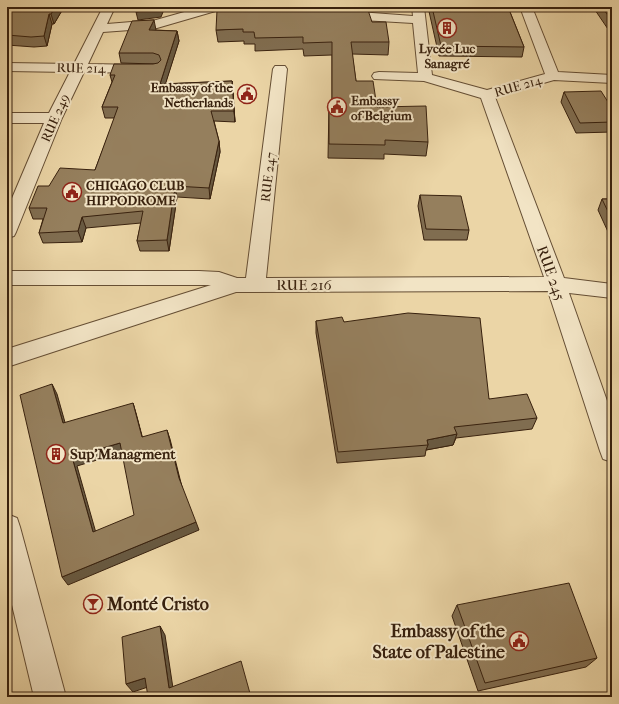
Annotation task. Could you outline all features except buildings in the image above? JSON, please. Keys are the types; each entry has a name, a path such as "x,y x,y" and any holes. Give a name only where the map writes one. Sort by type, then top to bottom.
{"street":[{"name":"RUE 249","path":"7,232 54,118 109,7"},
{"path":"99,28 157,24 215,7"},
{"path":"308,7 345,14 419,14 425,76"},
{"path":"526,7 553,76"},
{"name":"RUE 214","path":"7,67 155,69"},
{"name":"RUE 247","path":"245,285 280,69"},
{"name":"RUE 214","path":"379,76 425,76 487,95 553,76 612,78"},
{"name":"RUE 245","path":"487,95 556,284 612,451"},
{"path":"7,118 54,118"},
{"path":"7,278 200,278 245,285"},
{"name":"RUE 216","path":"7,358 245,285 556,284 612,291"},
{"path":"7,528 50,697"}],"place":[{"name":"Lycée Luc Sanagré","path":"447,28"},
{"name":"Embassy of the Netherlands","path":"247,94"},
{"name":"Embassy of Belgium","path":"337,107"},
{"name":"CHIGAGO CLUB HIPPODROME","path":"72,192"},
{"name":"Sup'Managment","path":"56,454"},
{"name":"Monté Cristo","path":"93,604"},
{"name":"Embassy of the State of Palestine","path":"519,641"}]}
